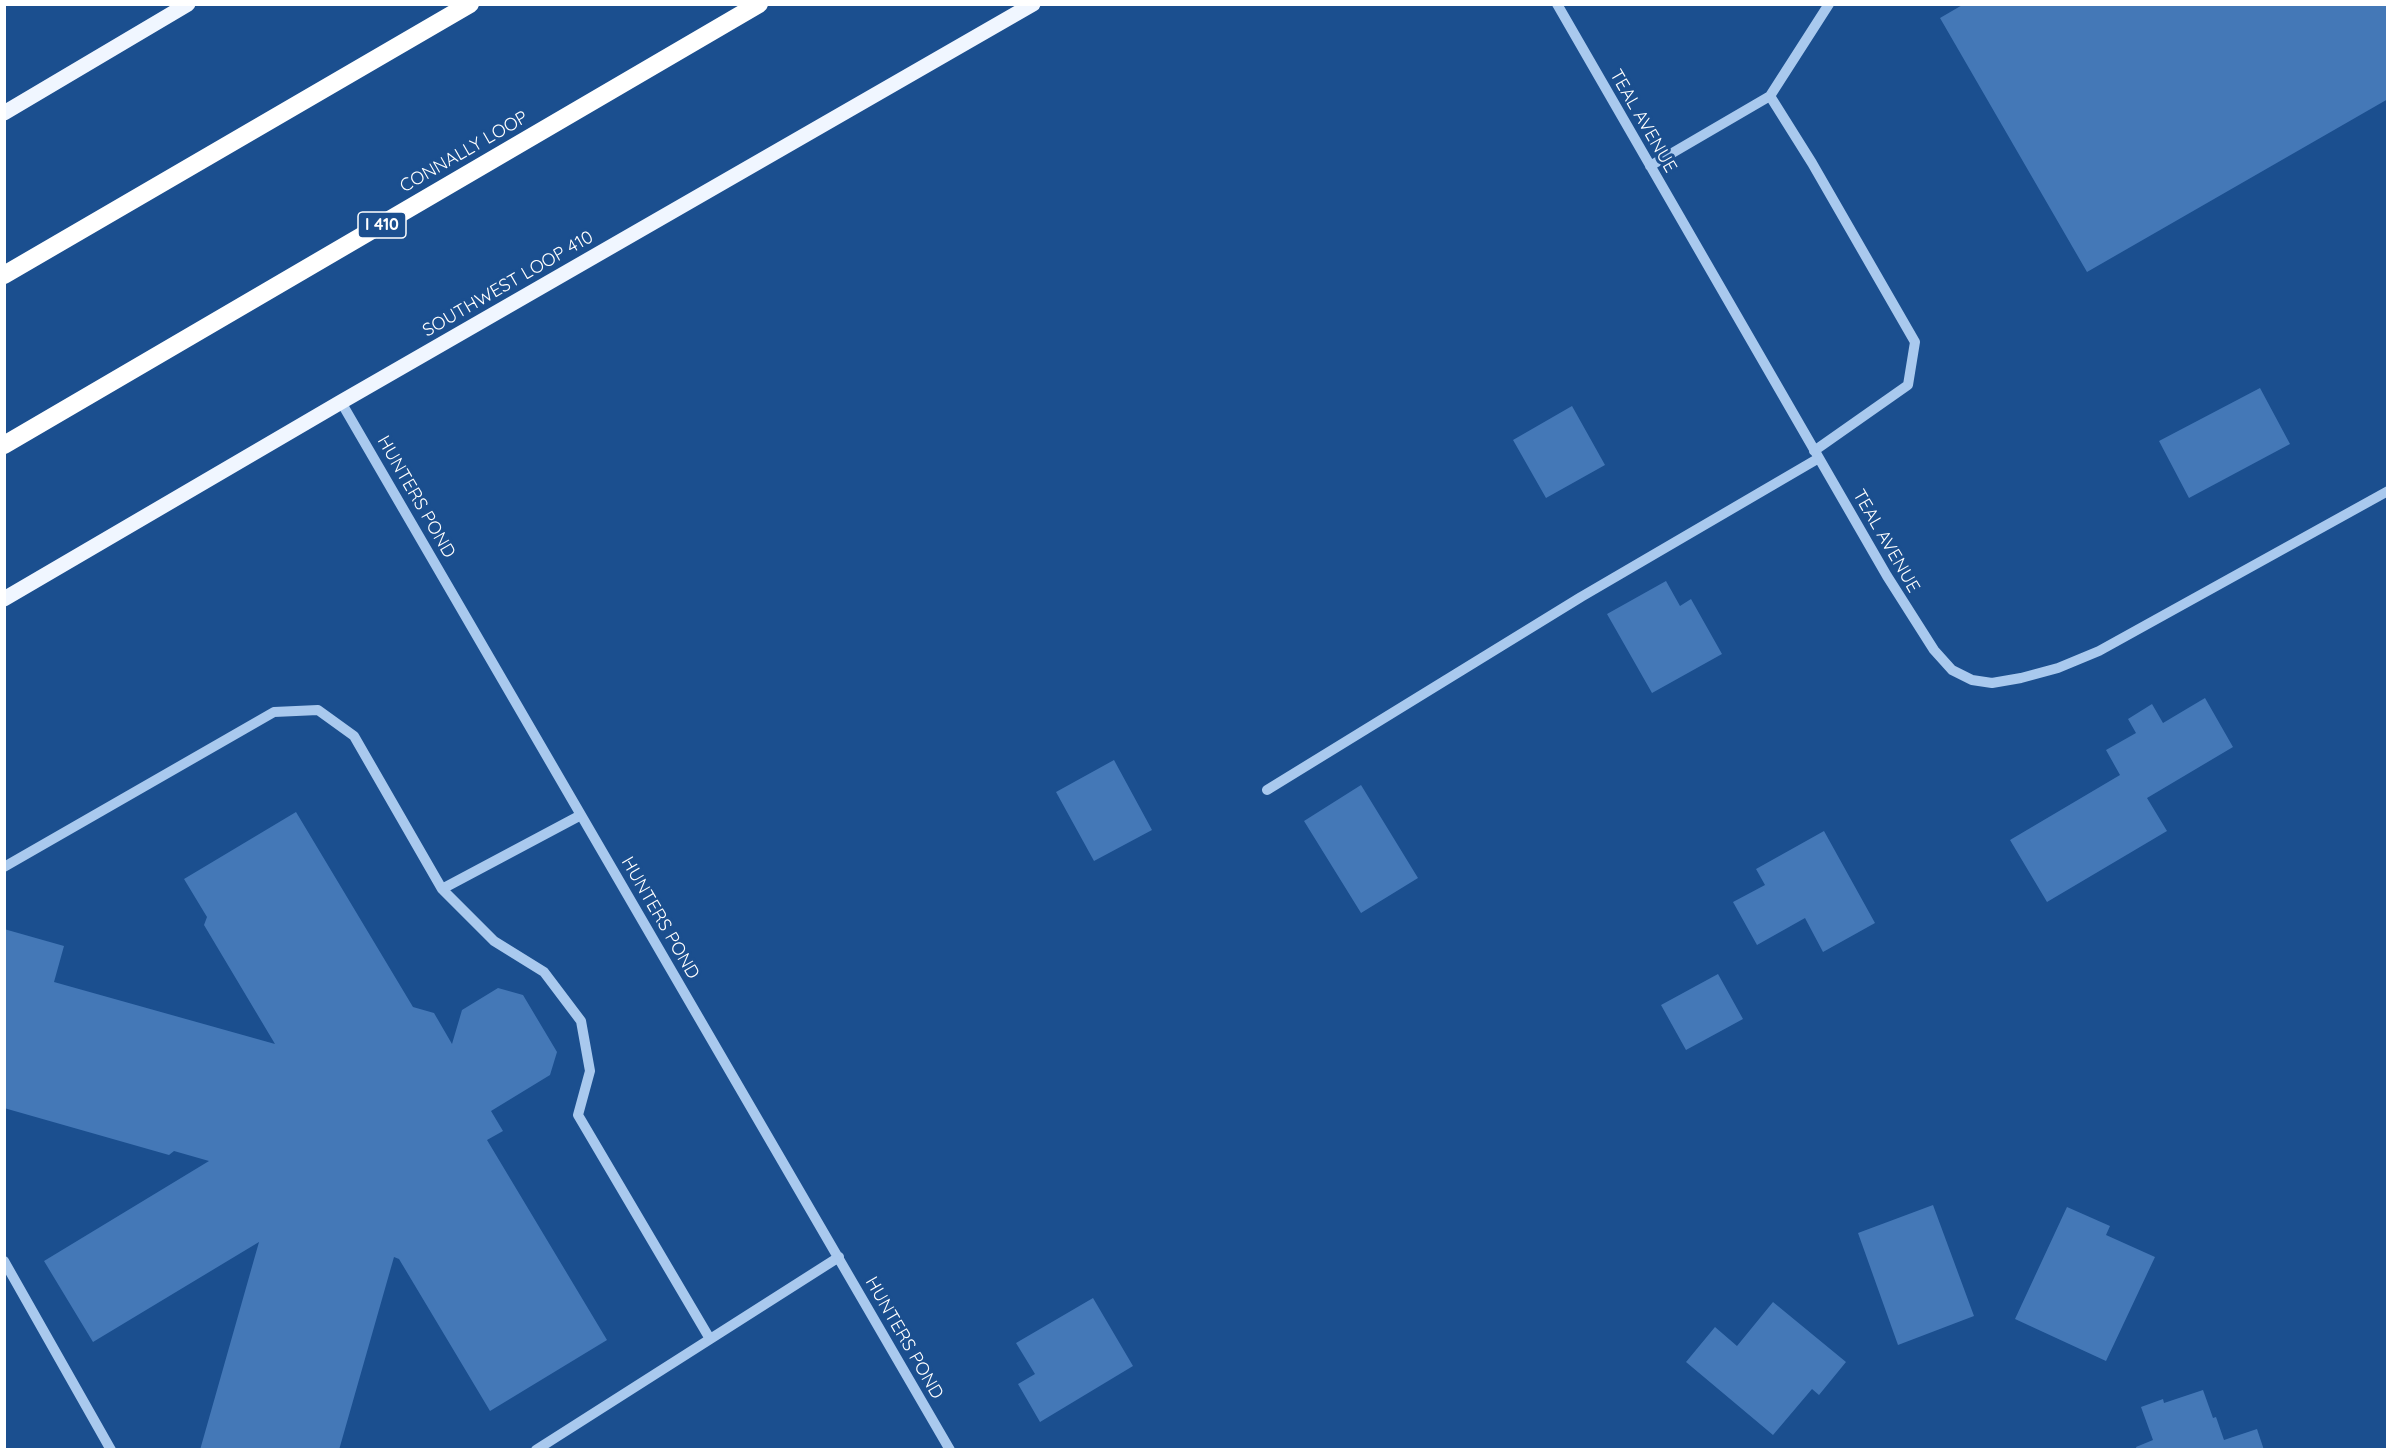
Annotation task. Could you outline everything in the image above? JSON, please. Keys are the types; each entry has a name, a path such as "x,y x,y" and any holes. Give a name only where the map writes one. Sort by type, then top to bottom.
{"highway":[{"path":"4,275 470,4"},
{"name":"CONNALLY LOOP","path":"4,445 759,4"}],"main road":[{"path":"4,113 188,4"},
{"name":"SOUTHWEST LOOP 410","path":"4,599 341,402 1033,4"}],"street":[{"name":"TEAL AVENUE","path":"1557,4 1905,606 1934,651 1952,670 1972,680 1992,683 2058,668 2099,651 2388,491"},
{"path":"1650,166 1770,96 1829,4"},
{"path":"1267,790 1816,454 1908,385 1915,342 1812,163 1770,96"},
{"name":"HUNTERS POND","path":"341,402 950,1449"},
{"path":"4,867 274,712 318,710 354,736 442,889 494,942 544,972 581,1021 591,1071 578,1115 710,1339"},
{"path":"442,889 581,815"},
{"path":"536,1449 839,1257"},
{"path":"4,1261 111,1449"}],"building":[{"path":"1964,4 2388,4 2388,99 2087,272 1940,18"},
{"path":"2260,388 2290,444 2189,498 2159,441"},
{"path":"1572,406 1605,465 1546,498 1513,440"},
{"path":"1666,581 1680,606 1691,599 1722,654 1652,693 1607,614"},
{"path":"2205,698 2233,747 2147,798 2167,831 2047,902 2010,840 2120,775 2106,750 2136,733 2128,719 2152,704 2163,723"},
{"path":"1114,760 1152,830 1094,861 1056,792"},
{"path":"1361,785 1418,878 1361,913 1304,821"},
{"path":"296,812 413,1007 434,1013 452,1044 462,1010 498,988 523,995 557,1052 550,1075 491,1111 503,1131 487,1140 607,1340 490,1411 399,1259 394,1257 339,1450 200,1450 259,1242 93,1342 44,1261 209,1161 174,1151 169,1155 4,1108 4,929 64,946 54,982 275,1044 204,925 207,917 184,879"},
{"path":"1824,831 1875,923 1823,952 1805,918 1757,945 1733,902 1765,885 1756,869"},
{"path":"1718,974 1743,1019 1686,1050 1661,1005"},
{"path":"1933,1205 1974,1316 1898,1345 1858,1233"},
{"path":"2067,1207 2110,1226 2106,1235 2155,1257 2106,1361 2015,1319"},
{"path":"1093,1298 1133,1366 1040,1422 1018,1384 1035,1374 1016,1343"},
{"path":"1773,1302 1846,1362 1819,1395 1812,1389 1773,1435 1686,1362 1715,1327 1737,1346"},
{"path":"2203,1390 2224,1440 2257,1429 2264,1450 2137,1450 2136,1447 2153,1440 2141,1407 2163,1399 2164,1403"}]}
